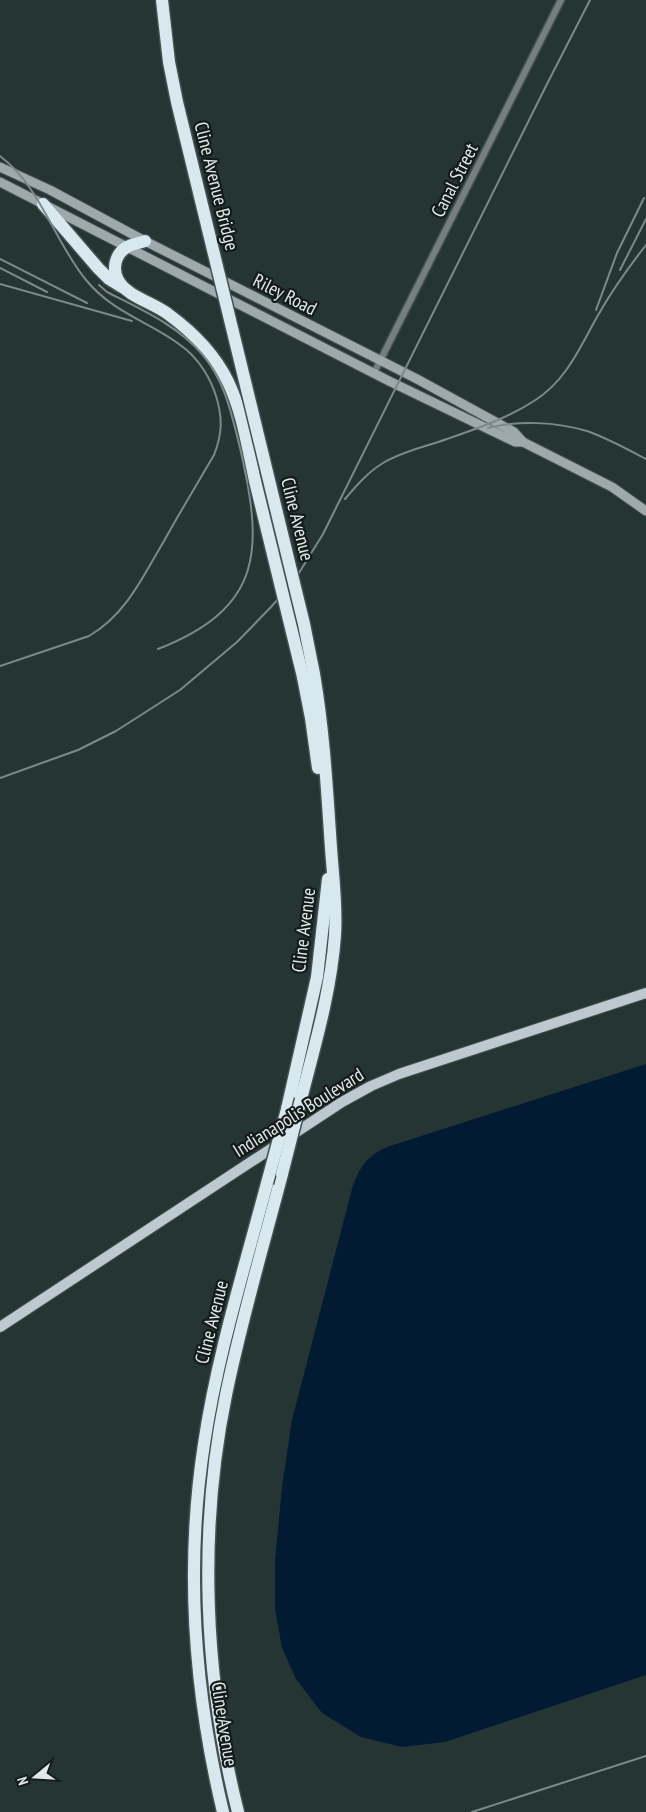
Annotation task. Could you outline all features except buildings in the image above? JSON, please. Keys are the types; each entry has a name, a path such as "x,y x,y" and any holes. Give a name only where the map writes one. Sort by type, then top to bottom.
{"highway":[{"name":"Cline Avenue Bridge","path":"162,0 169,62 177,102 244,379"},
{"path":"43,204 98,268 115,284 164,310 195,335 214,356 234,394 255,481 309,676 311,718 322,796 327,885"},
{"path":"125,289 118,282 115,264 120,253 127,247 145,241"},
{"name":"Cline Avenue","path":"238,1812 223,1744 212,1660 209,1595 211,1518 215,1466 226,1395 327,994 335,935 335,897 324,745 309,676 302,614 244,379"},
{"name":"Cline Avenue","path":"222,1812 210,1756 199,1684 194,1608 196,1521 202,1453 224,1346 287,1109 313,995 322,938 331,847"}],"main road":[{"name":"Riley Road","path":"0,167 50,190 511,430 523,442 612,487 646,511"},
{"name":"Riley Road","path":"0,182 374,373 515,442 523,442"},
{"name":"Indianapolis Boulevard","path":"0,1327 342,1102 371,1086 399,1074 646,993"}],"street":[{"name":"Canal Street","path":"374,373 561,0"}],"water":[{"path":"646,1064 646,1675 445,1742 402,1747 361,1737 322,1713 296,1679 282,1648 275,1609 275,1561 282,1487 292,1420 353,1185 369,1158 387,1147"}],"railway":[{"path":"0,778 78,750 116,731 180,690 237,642 294,581 323,534 590,0"},
{"path":"0,156 26,183 65,249 86,280 103,297 121,310 176,342 192,355 206,373 216,396 221,426 214,455 141,581 113,617 89,636 0,666"},
{"path":"596,310 617,253 644,198"},
{"path":"620,270 646,219"},
{"path":"345,499 367,475 391,459 406,452 492,423 514,413 545,393 571,364 608,298 646,245"},
{"path":"0,259 87,303"},
{"path":"0,268 47,292"},
{"path":"0,284 132,321"},
{"path":"99,285 107,292 170,326 192,344 210,364 217,375 231,411 247,484 252,516 252,544 248,570 237,593 219,614 193,632 158,649"},
{"path":"488,428 525,423 575,428 602,437 646,459"},
{"path":"472,1812 646,1756"}]}
